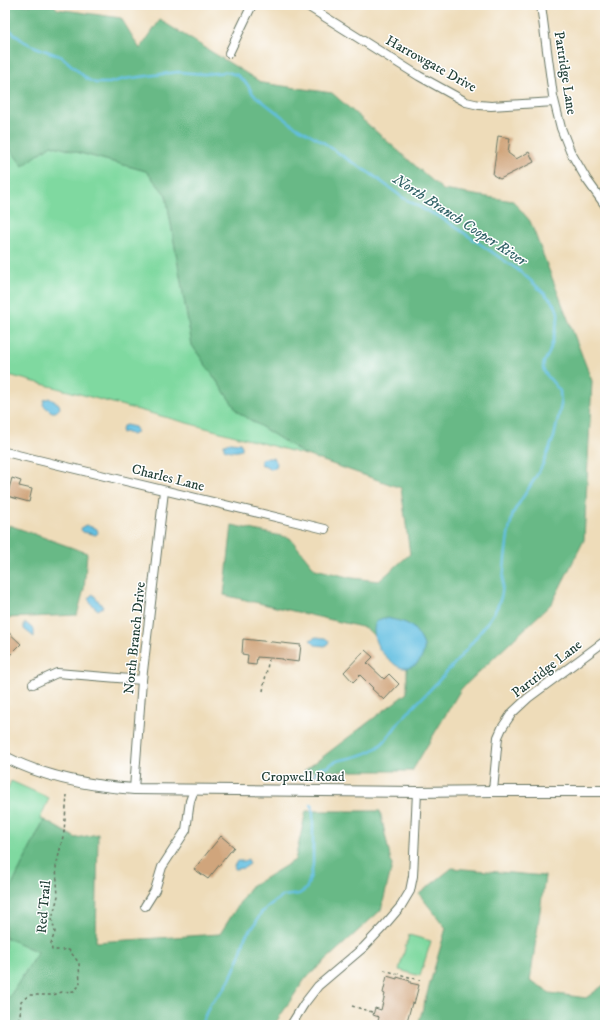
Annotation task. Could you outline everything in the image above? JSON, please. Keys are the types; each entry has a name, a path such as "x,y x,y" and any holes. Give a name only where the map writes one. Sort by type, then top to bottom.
{"street":[{"path":"228,53 252,5"},
{"name":"Harrowgate Drive","path":"306,5 419,76 466,102 491,106 554,102"},
{"name":"Partridge Lane","path":"541,5 553,96 561,128 570,152 587,180 605,205"},
{"name":"Charles Lane","path":"5,452 325,529"},
{"name":"North Branch Drive","path":"134,789 142,680 164,491"},
{"name":"Partridge Lane","path":"493,790 498,737 512,713 528,698 605,641"},
{"path":"33,684 57,673 142,680"},
{"name":"Cropwell Road","path":"5,757 35,770 116,788 416,792 493,790 605,791"},
{"path":"145,906 155,890 162,867 186,830 190,801 194,790"},
{"path":"291,1025 304,1004 318,986 364,947 401,906 410,891 413,876 416,792"}],"path":[{"path":"263,691 269,658"},
{"name":"Red Trail","path":"15,1025 20,1016 21,1001 30,995 53,995 62,992 74,991 80,985 80,963 69,950 52,950 51,943 55,932 52,919 58,896 56,867 64,832 67,795"},
{"path":"384,970 420,980"},
{"path":"352,1006 372,1012"}],"green space":[{"path":"5,5 54,5 57,9 121,18 140,49 160,20 262,83 332,93 443,190 513,201 530,221 592,381 584,540 552,603 461,689 412,771 304,771 407,693 407,669 366,628 224,595 232,525 290,538 315,569 352,578 379,581 410,554 401,488 306,455 238,412 192,345 166,195 146,171 51,145 23,166 5,143"},
{"path":"5,143 23,165 51,145 146,171 166,195 192,345 238,412 306,455 5,374"},
{"path":"9,525 87,553 84,589 77,615 5,618 5,540"},
{"path":"11,781 49,798 40,819 44,820 5,900 5,795"},
{"path":"306,811 380,811 392,866 381,910 305,979 274,1025 5,1025 5,1004 38,952 5,937 5,900 44,820 76,838 98,834 96,942 220,934 249,888 295,860"},
{"path":"452,868 545,876 530,981 550,993 586,998 605,984 605,1025 418,1025 446,928 419,894"},
{"path":"409,935 431,941 420,976 399,970"},
{"path":"5,937 38,952 5,1004"}],"water":[{"path":"49,398 59,404 60,408 58,411 53,412 43,405 44,400"},
{"path":"126,425 135,427 137,430 136,433 133,435 125,432 122,433 121,430 123,426"},
{"path":"230,442 240,443 242,449 231,451 224,449 224,444"},
{"path":"264,458 273,458 277,463 276,467 271,469 262,465 261,460"},
{"path":"86,525 97,529 98,533 96,535 83,532 81,530 82,527"},
{"path":"93,594 103,607 98,610 91,604 88,598"},
{"path":"387,618 409,625 415,630 422,640 424,646 423,654 419,662 412,667 404,668 397,666 384,655 379,648 374,636 375,625 380,619"},
{"path":"26,623 34,630 34,637 24,629 24,624"},
{"path":"316,637 325,638 329,641 328,644 325,646 315,645 310,640"},
{"path":"248,859 250,864 244,868 235,869 234,866 237,861 244,861"}],"building":[{"path":"498,136 510,138 508,153 516,159 529,152 534,162 500,179 493,175"},
{"path":"12,478 21,481 19,486 32,489 29,502 7,496"},
{"path":"5,629 21,644 5,660"},
{"path":"243,639 301,645 299,662 257,657 256,665 247,664 248,655 242,654"},
{"path":"365,650 373,657 367,663 384,679 389,674 399,684 384,700 360,675 353,682 344,672"},
{"path":"221,836 234,847 208,879 194,869"},
{"path":"387,976 397,979 397,977 419,985 406,1025 377,1025 379,1017 373,1015 375,1008 381,1010"}],"waterway":[{"name":"North Branch Cooper River","path":"5,26 23,41 62,57 87,79 95,83 109,83 124,79 178,72 205,74 227,72 237,75 247,84 253,94 293,125 320,140 402,197 454,226 518,270 550,299 556,307 558,318 552,344 543,368 545,373 560,391 561,405 554,437 543,464 513,513 508,535 501,598 497,608 462,655 401,720 382,744 364,754 338,761 328,767 320,767 313,777"},
{"name":"North Branch Cooper River","path":"201,1025 210,1004 224,989 230,979 240,956 245,937 254,926 261,913 283,896 299,894 307,887 313,864 313,813 311,804"}]}
